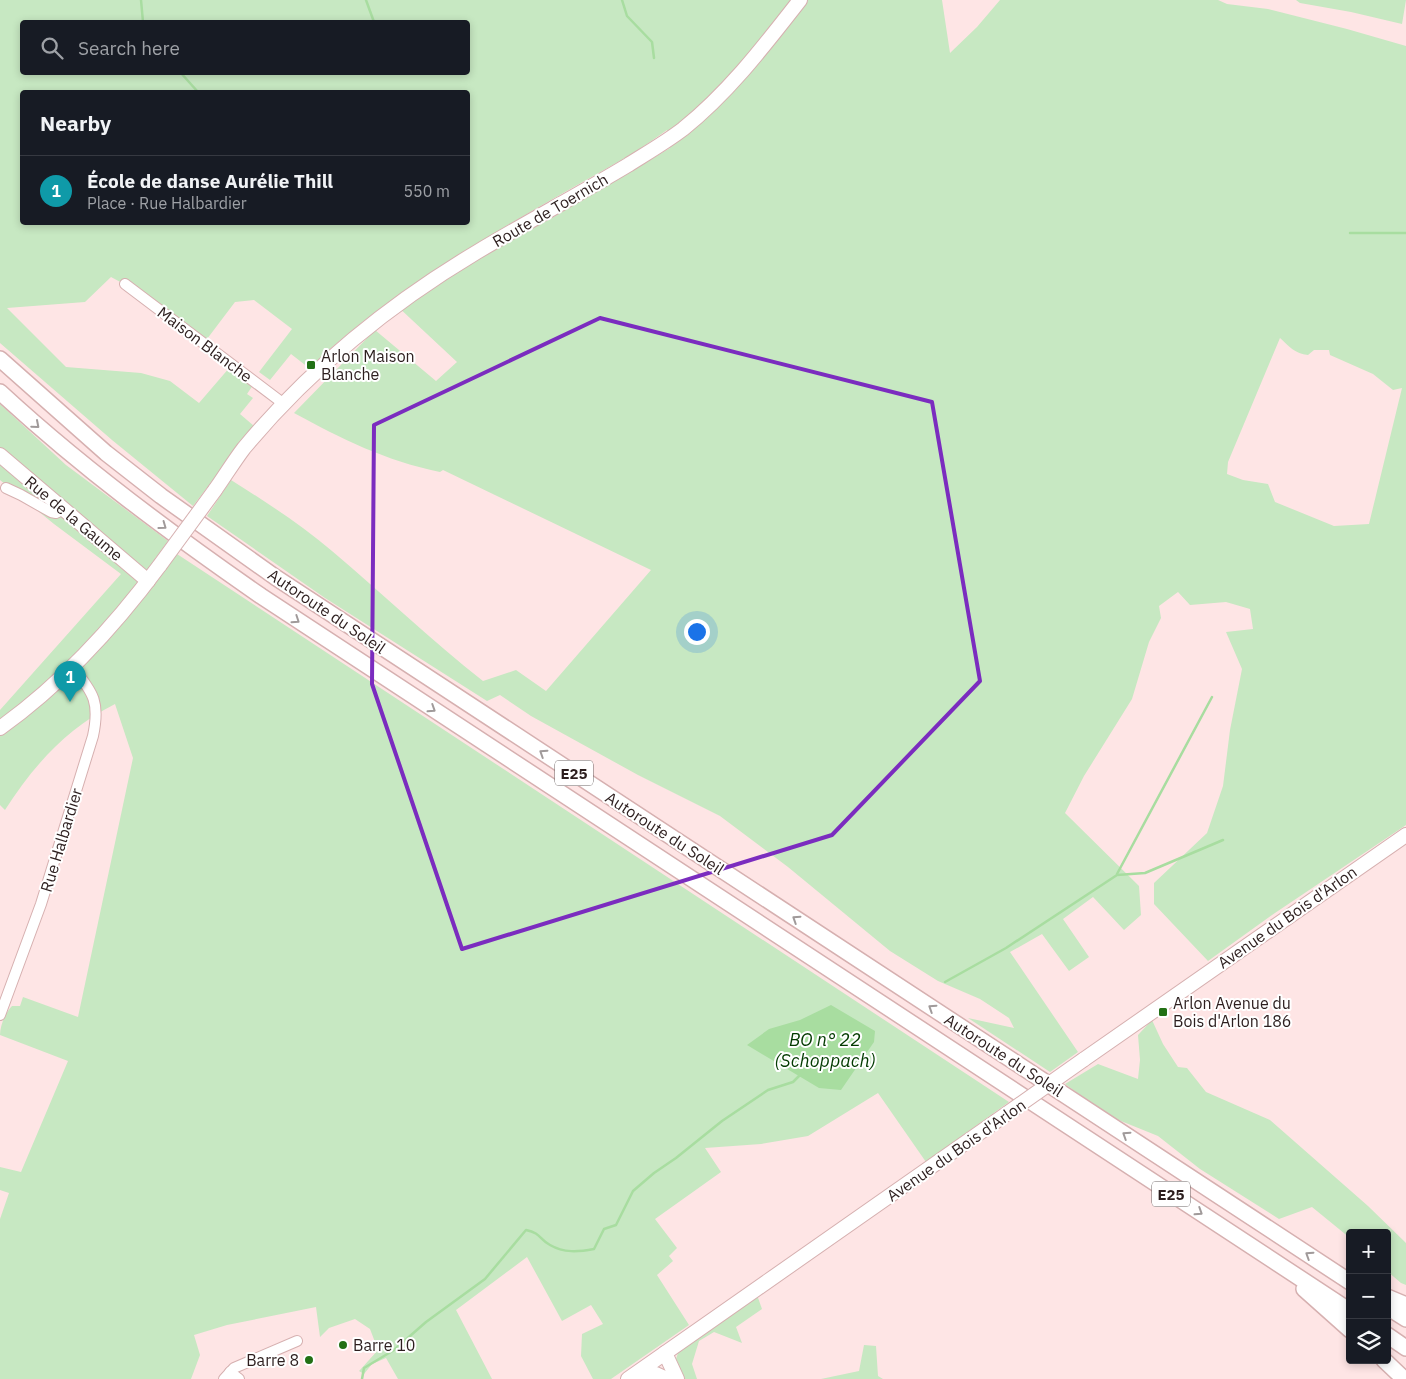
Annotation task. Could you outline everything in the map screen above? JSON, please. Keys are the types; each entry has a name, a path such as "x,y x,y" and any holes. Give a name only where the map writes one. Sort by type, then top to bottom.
{"highway":[{"name":"Autoroute du Soleil","path":"0,360 106,453 161,496 275,577 1346,1279"},
{"name":"Autoroute du Soleil","path":"0,392 34,424 97,476 198,553 261,596 1346,1308"},
{"path":"1287,1270 1312,1297 1346,1327"},
{"path":"1391,1299 1406,1305"},
{"path":"1391,1310 1406,1319"},
{"path":"1391,1339 1406,1348"},
{"path":"1388,1364 1404,1379"}],"main road":[{"name":"Route de Toernich","path":"148,581 243,449 284,404 338,352 396,305 476,252 613,174 683,129 733,82 800,0"},
{"name":"Rue de la Gaume","path":"0,455 148,581"},
{"path":"0,728 73,668 105,635 148,581"},
{"name":"Avenue du Bois d'Arlon","path":"630,1377 1406,834"},
{"path":"662,1355 668,1379"},
{"path":"662,1355 677,1379"},
{"path":"630,1377 656,1374 668,1379"}],"street":[{"name":"Maison Blanche","path":"124,284 284,404"},
{"path":"6,488 51,512 56,513 64,509"},
{"name":"Rue Halbardier","path":"0,1014 41,904 97,718 96,706 89,688 73,668"},
{"path":"231,1377 234,1368 297,1341"}],"highlighted area":[{"path":"600,318 932,402 980,681 832,835 462,949 372,684 374,425"}],"shaded area":[{"path":"0,0 942,0 950,53 977,27 1000,0 1218,0 1227,4 1268,9 1406,46 1406,825 1272,915 1208,961 1154,904 1154,883 1207,833 1223,786 1230,730 1242,669 1226,632 1253,629 1250,609 1226,602 1190,605 1178,592 1159,606 1161,618 1149,642 1132,699 1084,776 1065,813 1139,886 1141,915 1124,930 1093,897 1063,919 1089,957 1069,971 1042,934 1010,952 1078,1052 1050,1072 968,1018 1014,1028 1009,1018 980,999 938,981 890,951 788,867 720,816 638,775 531,716 500,695 487,701 325,598 207,516 231,480 320,541 483,681 516,670 546,691 651,570 443,470 440,472 401,462 329,432 294,413 375,330 436,381 457,362 396,305 546,213 550,219 670,148 667,130 637,151 508,225 425,277 346,335 309,368 291,354 270,380 259,372 292,329 254,300 235,302 207,339 152,299 111,277 85,302 7,308 66,367 141,373 170,381 199,403 230,367 253,385 247,394 253,398 240,414 254,426 193,506 112,440 0,343","holes":["1280,338 1292,349 1303,354 1308,355 1314,350 1329,350 1330,355 1373,374 1393,390 1402,388 1369,524 1334,526 1275,502 1268,484 1243,480 1227,474 1228,462"]},
{"path":"1296,0 1406,0 1402,24 1300,3"},
{"path":"0,404 66,465 168,541 154,560 165,569 177,554 1009,1102 926,1162 878,1093 808,1136 761,1144 705,1148 721,1172 655,1219 677,1248 669,1256 673,1261 657,1275 689,1325 611,1379 593,1379 581,1356 582,1334 603,1324 591,1305 562,1321 527,1257 456,1310 492,1379 398,1379 386,1358 372,1364 364,1374 359,1371 378,1350 370,1329 355,1319 329,1328 320,1337 316,1307 227,1325 194,1335 200,1355 191,1379 0,1379 0,1219 9,1193 0,1190 0,1167 21,1172 68,1061 0,1035 1,1028 9,1009 12,1006 20,1006 23,997 78,1017 133,758 115,704 66,736 39,763 5,810 0,805 0,710 121,574 54,524 0,480"},
{"path":"1152,1020 1163,1044 1178,1067 1187,1068 1206,1092 1270,1120 1368,1206 1406,1243 1406,1285 1391,1274 1391,1229 1346,1229 1346,1235 1312,1207 1279,1219 1200,1169 1158,1136 1111,1117 1065,1084 1098,1064 1138,1079 1140,1060 1138,1035"},
{"path":"757,1295 762,1309 736,1327 742,1343 714,1332 699,1341 692,1364 697,1379 685,1379 676,1359 679,1350"},
{"path":"864,1345 876,1346 878,1376 883,1379 821,1379 859,1371"}],"water":[{"name":"BO n° 22 (Schoppach)","path":"831,1005 875,1031 874,1042 841,1090 819,1088 747,1045 769,1029 800,1020"}],"waterway":[{"path":"141,0 143,20"},
{"path":"366,0 373,20"},
{"path":"622,0 627,16 652,42 654,58"},
{"path":"183,75 196,90"},
{"path":"1350,233 1406,233"},
{"path":"1117,874 1212,697"},
{"path":"945,982 1006,948 1117,875 1145,873 1223,840"},
{"path":"362,1379 364,1368 394,1350 426,1322 485,1279 526,1230 537,1234 546,1243 555,1248 566,1251 594,1249 604,1229 616,1225 633,1191 654,1173 722,1121 768,1090 793,1082 801,1074"}],"place":[{"name":"Arlon Maison Blanche","path":"311,365"},
{"name":"École de danse Aurélie Thill","path":"70,702"},
{"name":"Arlon Avenue du Bois d'Arlon 186","path":"1163,1012"},
{"name":"Barre 10","path":"343,1345"},
{"name":"Barre 8","path":"309,1360"}]}
